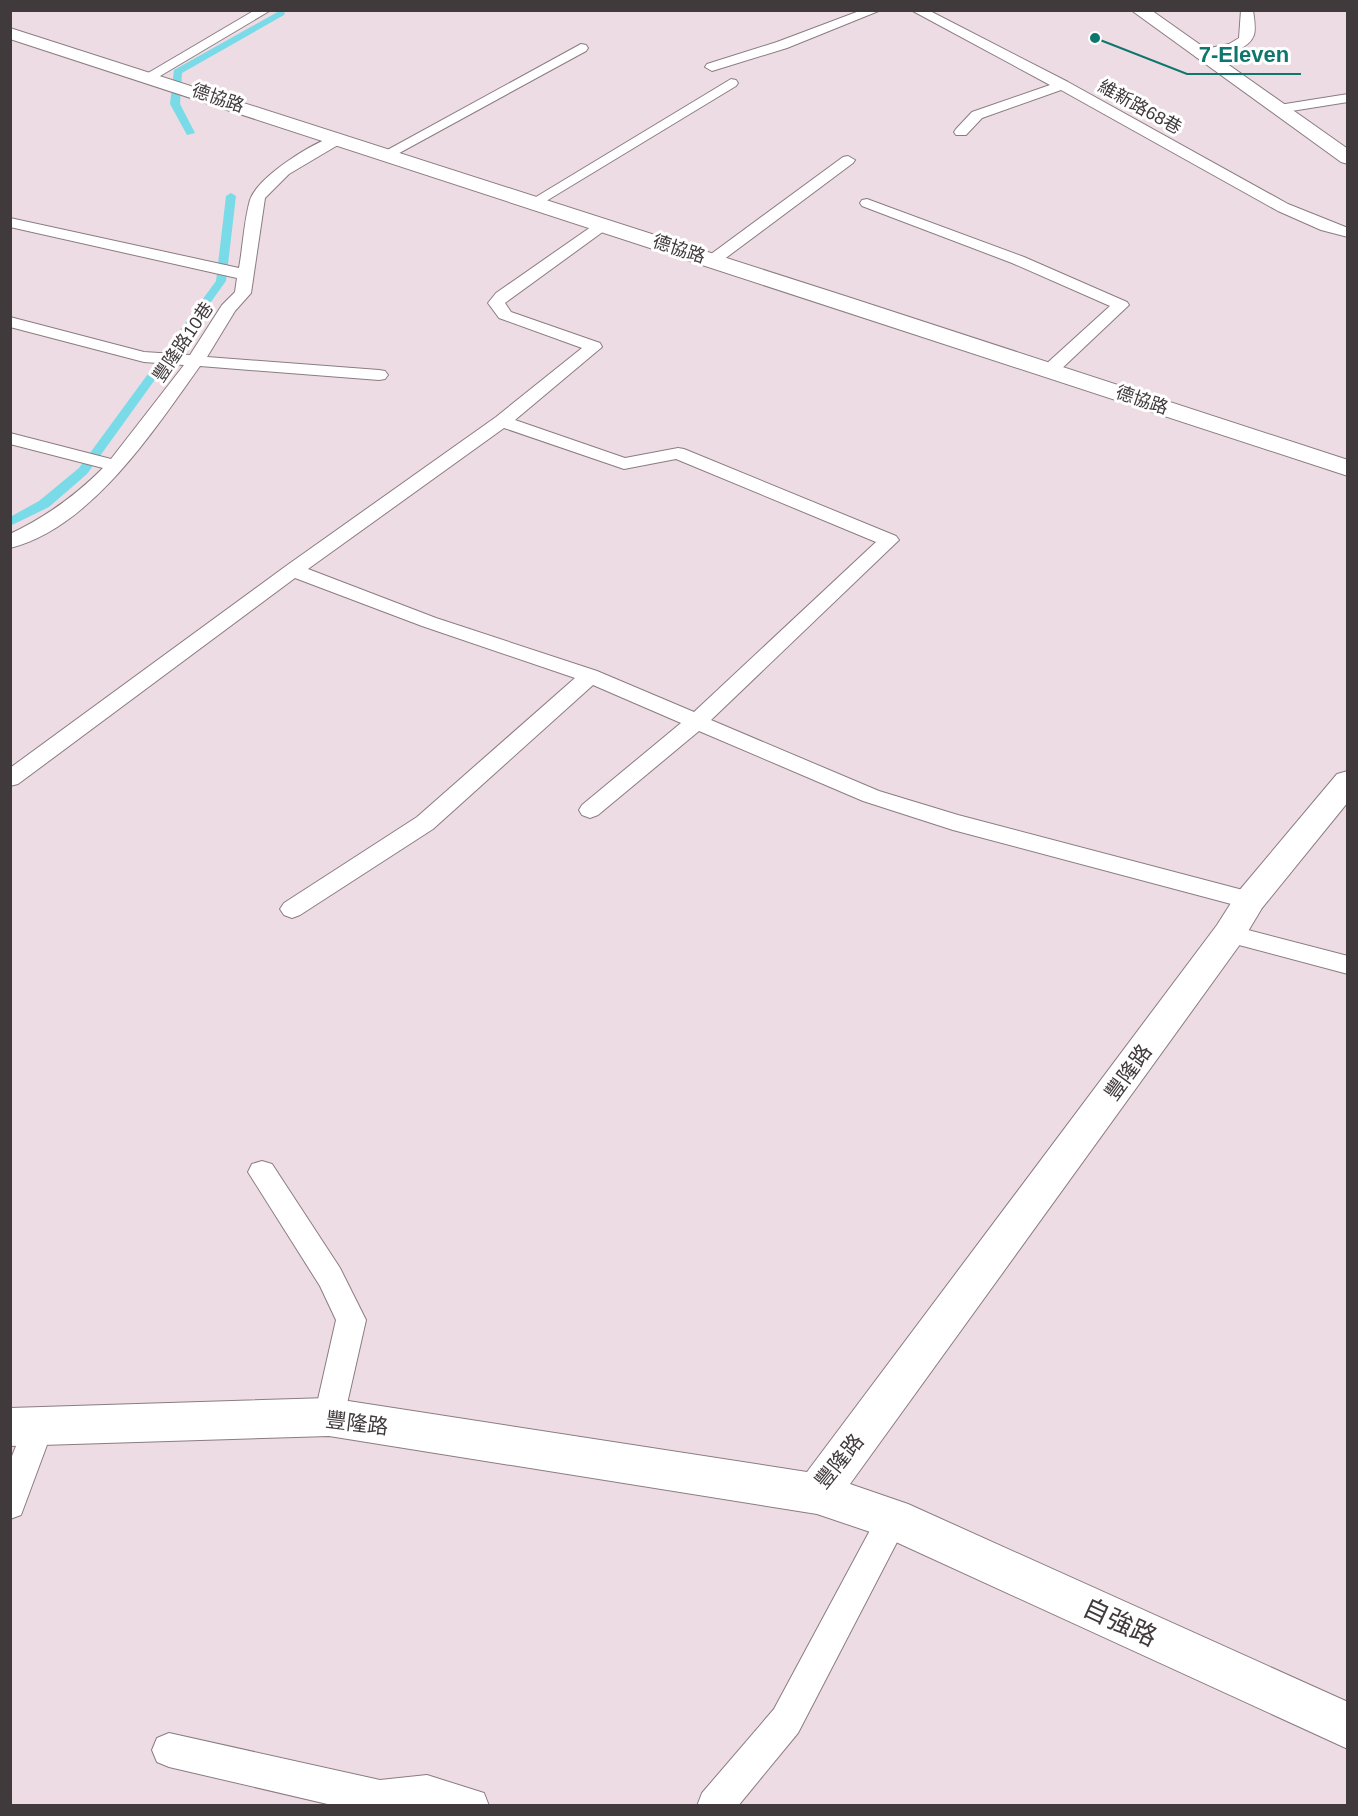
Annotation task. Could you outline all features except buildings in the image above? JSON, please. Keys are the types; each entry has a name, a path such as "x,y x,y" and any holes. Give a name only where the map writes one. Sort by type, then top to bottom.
{"street":[{"path":"1139,10 1347,158"},
{"name":"德協路","path":"10,33 150,76 533,203 1051,369 1347,469"},
{"name":"豐隆路","path":"25,1427 329,1417 817,1494 1229,934 1250,900 1347,781"},
{"name":"自強路","path":"817,1494 893,1518 1347,1726"}],"lane":[{"path":"150,76 265,10"},
{"path":"712,67 782,45 875,10"},
{"name":"維新路68巷","path":"917,10 1063,85 1279,204 1329,228 1347,233"},
{"path":"1201,54 1234,46 1244,40 1247,35 1247,10"},
{"path":"387,154 581,48"},
{"path":"533,203 731,83"},
{"path":"961,132 977,115 1063,85"},
{"path":"1279,109 1347,98"},
{"name":"豐隆路10巷","path":"10,542 47,524 88,493 115,466 155,417 196,360 228,308 243,293 258,198 264,187 274,177 338,139"},
{"path":"713,260 848,160"},
{"path":"867,203 1018,260 1121,305 1051,369"},
{"path":"10,222 247,275"},
{"path":"10,779 293,570 502,421 594,347 506,315 496,303 502,296 603,225"},
{"path":"10,322 144,357 379,375"},
{"path":"502,421 624,464 678,453 889,540 696,722 590,810"},
{"path":"10,438 115,466"},
{"path":"293,570 429,622 590,676 871,796 953,822 1250,900"},
{"path":"292,909 425,823 590,676"},
{"path":"1229,934 1347,965"},
{"path":"262,1172 330,1277 351,1320 329,1417"},
{"path":"10,1504 25,1427"},
{"path":"715,1806 786,1721 893,1518"},
{"path":"169,1750 380,1798 427,1793 471,1806"}],"waterway":[{"path":"190,133 175,104 177,72 281,13"},
{"path":"10,522 44,504 83,471 221,281 231,196"}],"place":[{"name":"7-Eleven","path":"1095,38"}]}
